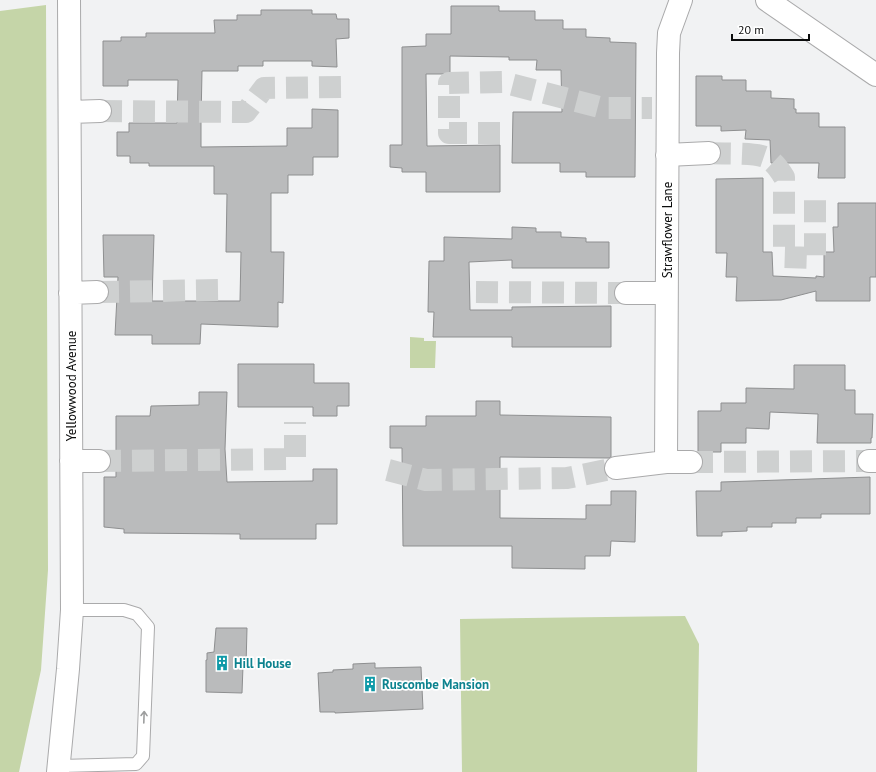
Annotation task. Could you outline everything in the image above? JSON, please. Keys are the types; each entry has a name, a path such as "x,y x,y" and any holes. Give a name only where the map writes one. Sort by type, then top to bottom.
{"street":[{"name":"Yellowwood Avenue","path":"59,769 72,610 69,0"},
{"name":"Strawflower Lane","path":"666,462 667,155 659,108 669,33 682,0"},
{"path":"767,0 876,75"},
{"path":"70,112 100,111"},
{"path":"667,155 709,153"},
{"path":"70,293 97,292"},
{"path":"626,293 666,293"},
{"path":"71,461 99,461"},
{"path":"616,468 666,462 691,462"}],"lane":[{"path":"59,769 136,764 143,756 148,628 137,614 124,610 72,610"}],"green space":[{"path":"46,5 48,570 41,670 19,772 0,772 0,11"},
{"path":"410,337 424,338 424,341 436,341 435,368 410,368"},
{"path":"685,616 699,644 697,772 462,772 460,619"}],"building":[{"path":"451,6 499,6 499,11 535,11 535,20 563,20 563,29 586,29 586,37 610,38 610,42 636,43 635,177 586,177 586,172 560,172 560,163 512,163 513,112 562,112 561,70 536,70 537,60 509,60 509,57 450,56 450,74 426,74 427,146 500,145 500,192 426,192 426,172 402,172 402,168 390,167 390,145 402,145 402,47 426,46 426,34 451,34"},
{"path":"261,10 312,10 312,14 336,14 337,19 349,19 349,38 336,39 337,67 312,66 312,61 263,61 263,66 238,66 238,71 202,71 201,147 287,146 287,128 312,128 312,109 338,110 338,157 313,157 313,175 288,175 288,193 271,193 271,252 284,252 283,303 278,302 278,327 201,324 200,344 152,344 152,335 115,335 118,277 104,277 103,235 154,235 152,301 240,301 241,252 226,252 227,194 214,194 214,166 149,166 149,163 130,163 130,156 117,156 117,132 129,132 129,123 177,123 178,80 128,80 128,86 103,86 103,41 121,41 121,37 146,37 146,33 215,33 214,20 237,20 237,15 261,15"},
{"path":"696,76 722,76 722,80 746,80 746,91 771,91 771,98 794,99 794,109 796,109 796,113 819,113 819,127 845,127 845,178 818,178 819,163 771,163 770,140 745,139 746,130 721,131 721,126 696,126"},
{"path":"763,178 763,252 772,252 773,276 824,277 824,252 834,252 833,227 838,227 838,203 876,203 876,277 870,277 870,301 816,301 816,291 781,300 736,301 737,277 726,277 727,253 716,253 716,179"},
{"path":"512,227 536,228 536,232 561,232 561,237 586,238 586,242 609,242 609,268 512,268 512,260 469,262 470,310 512,310 512,307 611,306 611,347 512,347 512,337 433,337 434,312 428,312 429,261 444,261 444,237 512,239"},
{"path":"238,364 314,364 314,383 349,383 349,406 337,406 337,416 313,416 313,407 238,407"},
{"path":"794,365 845,365 845,390 855,390 855,414 873,414 871,443 817,443 818,414 770,412 769,429 746,428 746,443 721,443 721,452 698,452 698,411 721,411 721,403 746,403 746,388 794,389"},
{"path":"199,392 227,392 225,449 227,482 313,481 313,469 337,469 337,524 316,524 316,539 240,539 240,534 124,533 124,529 104,527 104,477 116,477 116,416 150,416 151,406 199,405"},
{"path":"476,401 500,401 500,415 611,417 611,457 609,458 500,457 500,518 586,519 586,505 611,505 611,491 636,491 635,542 611,541 610,556 585,556 585,569 512,568 512,546 403,546 402,448 390,448 390,426 426,426 426,416 476,416"},
{"path":"870,477 870,514 821,514 821,518 796,518 796,523 772,523 772,527 747,527 747,531 722,532 722,536 697,536 696,491 721,491 721,482"},
{"name":"Hill House","path":"216,628 247,628 246,666 243,666 242,693 206,692 207,653 214,652"},
{"name":"Ruscombe Mansion","path":"375,663 375,668 421,667 423,709 335,713 320,712 318,673 333,672 333,670 353,669 353,664"}],"tunnel":[{"path":"500,133 449,133 449,83 502,82 603,108 652,108"},
{"path":"100,111 246,112 264,88 348,87"},
{"path":"709,153 748,154 762,156 770,160 779,169 784,177 784,257 815,258 815,194"},
{"path":"97,292 223,290"},
{"path":"476,292 626,293"},
{"path":"99,461 295,459 295,422"},
{"path":"691,462 869,461"},
{"path":"388,470 426,480 567,478 616,468"}],"place":[{"name":"Hill House","path":"222,663"},
{"name":"Ruscombe Mansion","path":"370,684"}]}
